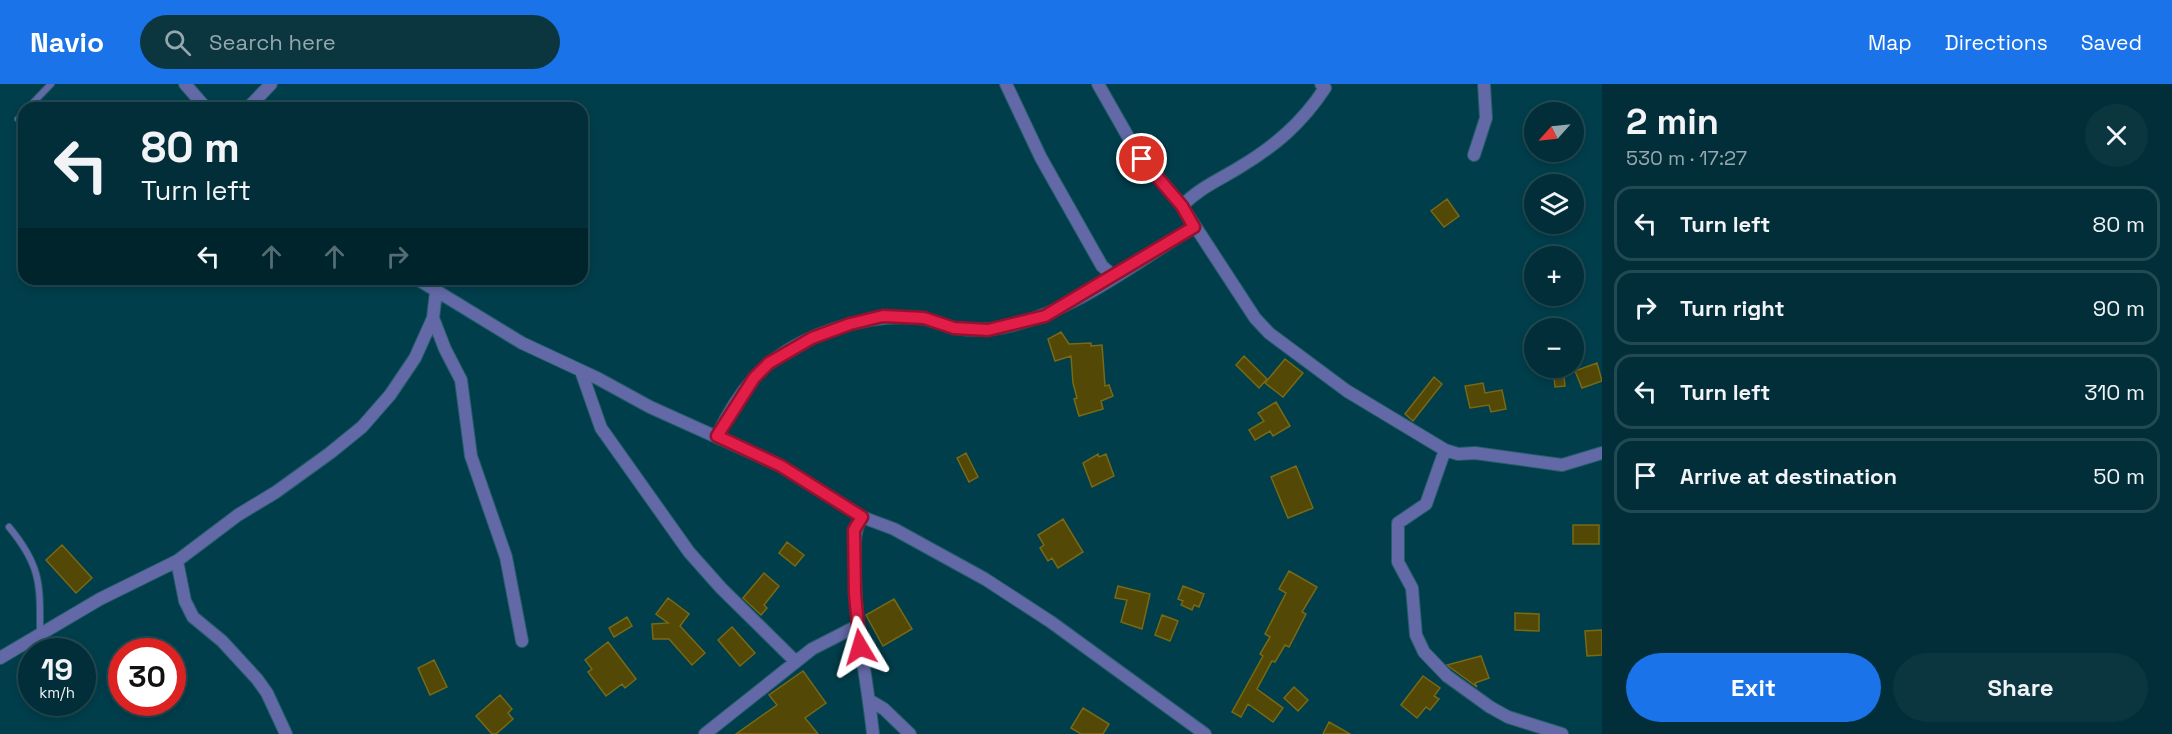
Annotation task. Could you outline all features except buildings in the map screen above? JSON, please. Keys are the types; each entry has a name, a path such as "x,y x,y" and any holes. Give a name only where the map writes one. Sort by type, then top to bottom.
{"street":[{"path":"185,84 201,102"},
{"path":"254,102 271,84"},
{"path":"1006,84 1041,158 1102,266 1110,273 1117,274"},
{"path":"1098,84 1135,149 1182,206 1255,318 1269,333 1347,391 1445,450 1458,454 1475,453 1562,465 1602,453"},
{"path":"1182,206 1197,191 1239,168 1291,132 1325,88 1321,84"},
{"path":"1474,155 1486,118 1484,84"},
{"path":"717,436 742,392 769,363 812,338 834,329 883,316 924,318 954,328 997,328 1045,316 1194,227"},
{"path":"433,286 433,318 460,380 471,456 507,557 522,640"},
{"path":"433,286 522,343 650,407 781,466 862,517 894,529 985,579 1050,622 1205,734"},
{"path":"0,658 100,599 177,561 238,515 276,492 330,453 362,427 390,395 415,358 433,318"},
{"path":"581,371 601,428 689,552 721,588 795,661"},
{"path":"1445,450 1426,504 1398,523 1398,562 1412,588 1416,635 1434,664 1481,701 1508,717 1562,734"},
{"path":"862,517 854,530 856,626 873,734"},
{"path":"177,561 185,601 193,617 222,641 257,679 267,693 286,734"},
{"path":"705,734 795,661 826,639 856,626"},
{"path":"869,700 884,709 910,734"}],"lane":[{"path":"34,102 51,84"},
{"path":"9,527 26,548 36,566 39,585 40,635"}],"route":[{"path":"860,647 856,626 854,530 862,517 781,466 717,436 725,420 742,392 769,363 812,338 850,324 883,316 924,318 954,328 988,330 1045,316 1069,304 1194,227 1182,206 1142,159"}]}
